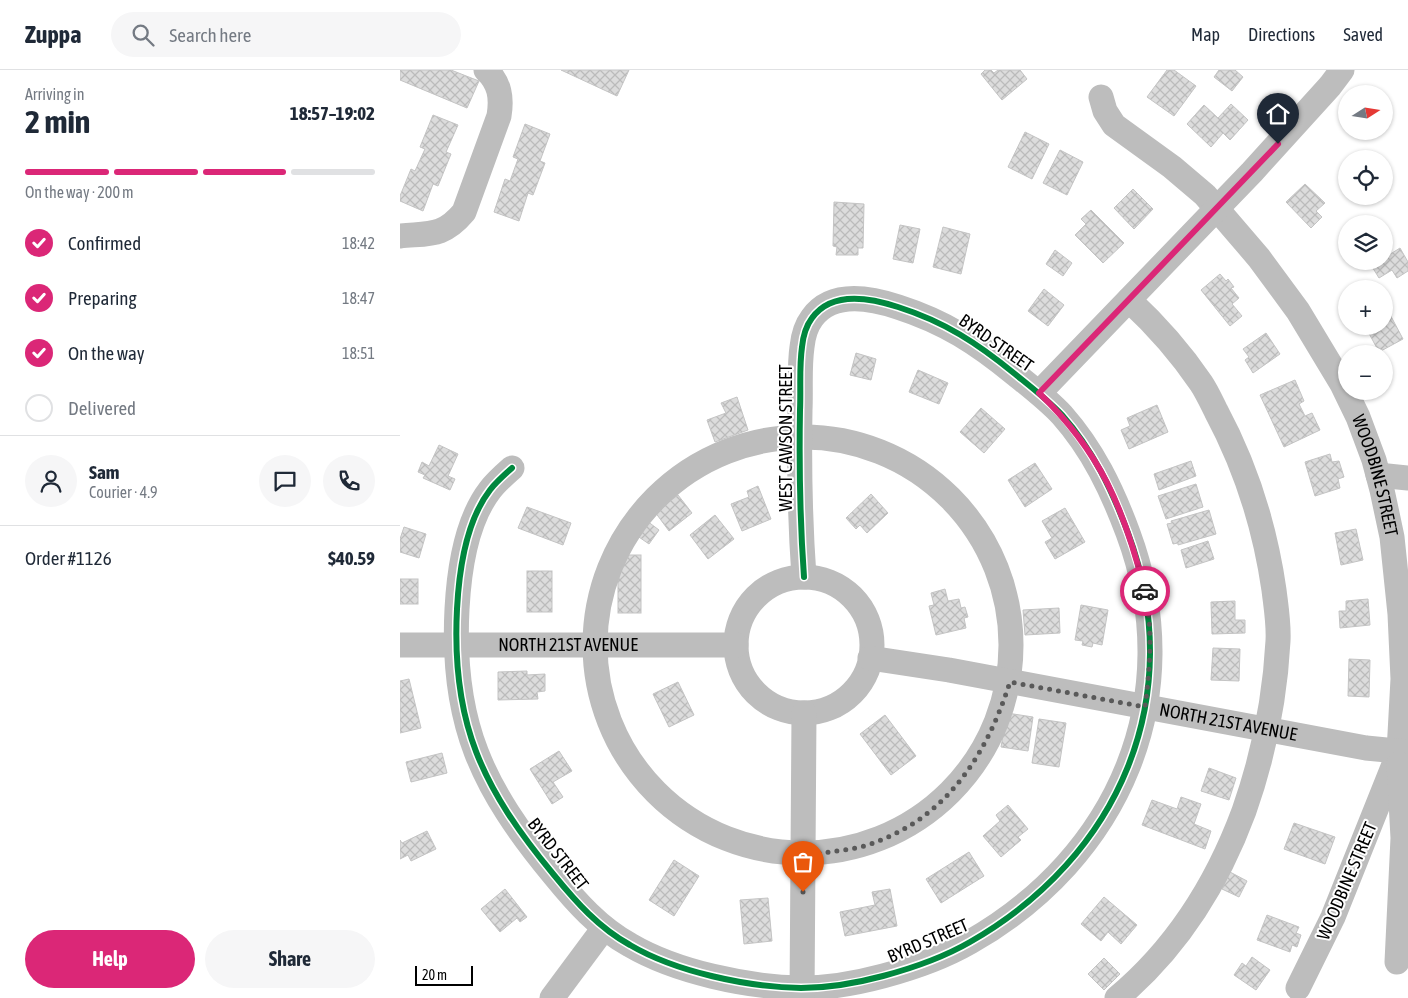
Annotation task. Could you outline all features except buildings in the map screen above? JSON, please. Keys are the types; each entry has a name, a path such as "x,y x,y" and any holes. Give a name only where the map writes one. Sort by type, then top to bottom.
{"street":[{"path":"400,236 442,232 454,224 464,212 499,116 501,101 498,85 486,70"},
{"path":"1039,393 1217,208 1330,86 1342,70"},
{"name":"WOODBINE STREET","path":"1101,98 1104,111 1114,125 1172,167 1205,195 1259,258 1298,311 1342,384 1358,417 1378,475 1397,510 1392,536 1400,614 1404,752 1333,917 1298,988"},
{"name":"BYRD STREET","path":"512,468 493,486 483,500 470,531 462,563 455,644 457,680 462,710 472,746 484,773 498,799 535,853 572,897 604,928 630,945 659,959 699,972 745,983 802,993 881,977 932,960 966,945 1004,921 1040,892 1063,870 1088,840 1110,808 1126,773 1145,707 1149,673 1150,633 1145,594 1134,548 1101,470 1085,444 1062,415 1039,393 996,358 958,332 924,315 888,303 862,298 844,299 824,306"},
{"path":"1117,998 1157,960 1189,920 1208,891 1233,841 1254,783 1267,730 1278,640 1270,561 1246,475 1226,429 1203,385 1184,358 1158,327 1129,300"},
{"name":"WEST CAWSON STREET","path":"804,577 800,434 801,349 804,333 812,318 824,306"},
{"path":"815,434 848,442 906,468 959,506 987,545 999,576 1008,607 1013,639 1013,665 1001,712 985,744 966,774 943,800 920,819 893,834 871,843 833,852 803,854 782,851 734,836 686,812 659,794 640,776 626,760 605,717 598,687 594,644 594,616 615,556 633,526 655,499 681,476 704,461 735,447 767,437 815,434"},
{"path":"1378,475 1408,478"},
{"path":"804,577 821,579 836,586 850,596 861,609 868,624 871,641 870,658 858,686 834,706 804,713 786,711 770,704 756,693 745,679 738,663 736,645 738,627 744,611 756,597 770,586 786,579 804,577"},
{"name":"NORTH 21ST AVENUE","path":"400,645 736,645"},
{"name":"NORTH 21ST AVENUE","path":"870,658 1366,748 1404,752"},
{"path":"802,993 804,713"},
{"path":"1397,962 1403,838 1399,777 1404,752"},
{"path":"552,998 604,928"}],"cycle path":[{"path":"512,468 490,490 475,516 465,547 458,594 456,650 460,686 466,720 476,752 490,783 529,843 562,885 608,931 648,955 690,970 758,985 811,988 873,979 917,966 950,953 1022,907 1066,865 1102,818 1128,767 1144,712 1150,654 1145,594 1128,533 1101,471 1073,428 1057,409 974,343 931,319 876,301 852,299 830,303 820,309 812,318 802,343 800,451 804,577"}],"way so far":[{"path":"803,892 803,854 833,852 864,846 893,834 920,819 943,800 966,774 985,744 1001,712 1010,682 1145,707 1149,673 1150,633 1145,591"}],"route":[{"path":"1145,591 1134,548 1101,470 1085,444 1062,415 1039,393 1278,144"}]}
